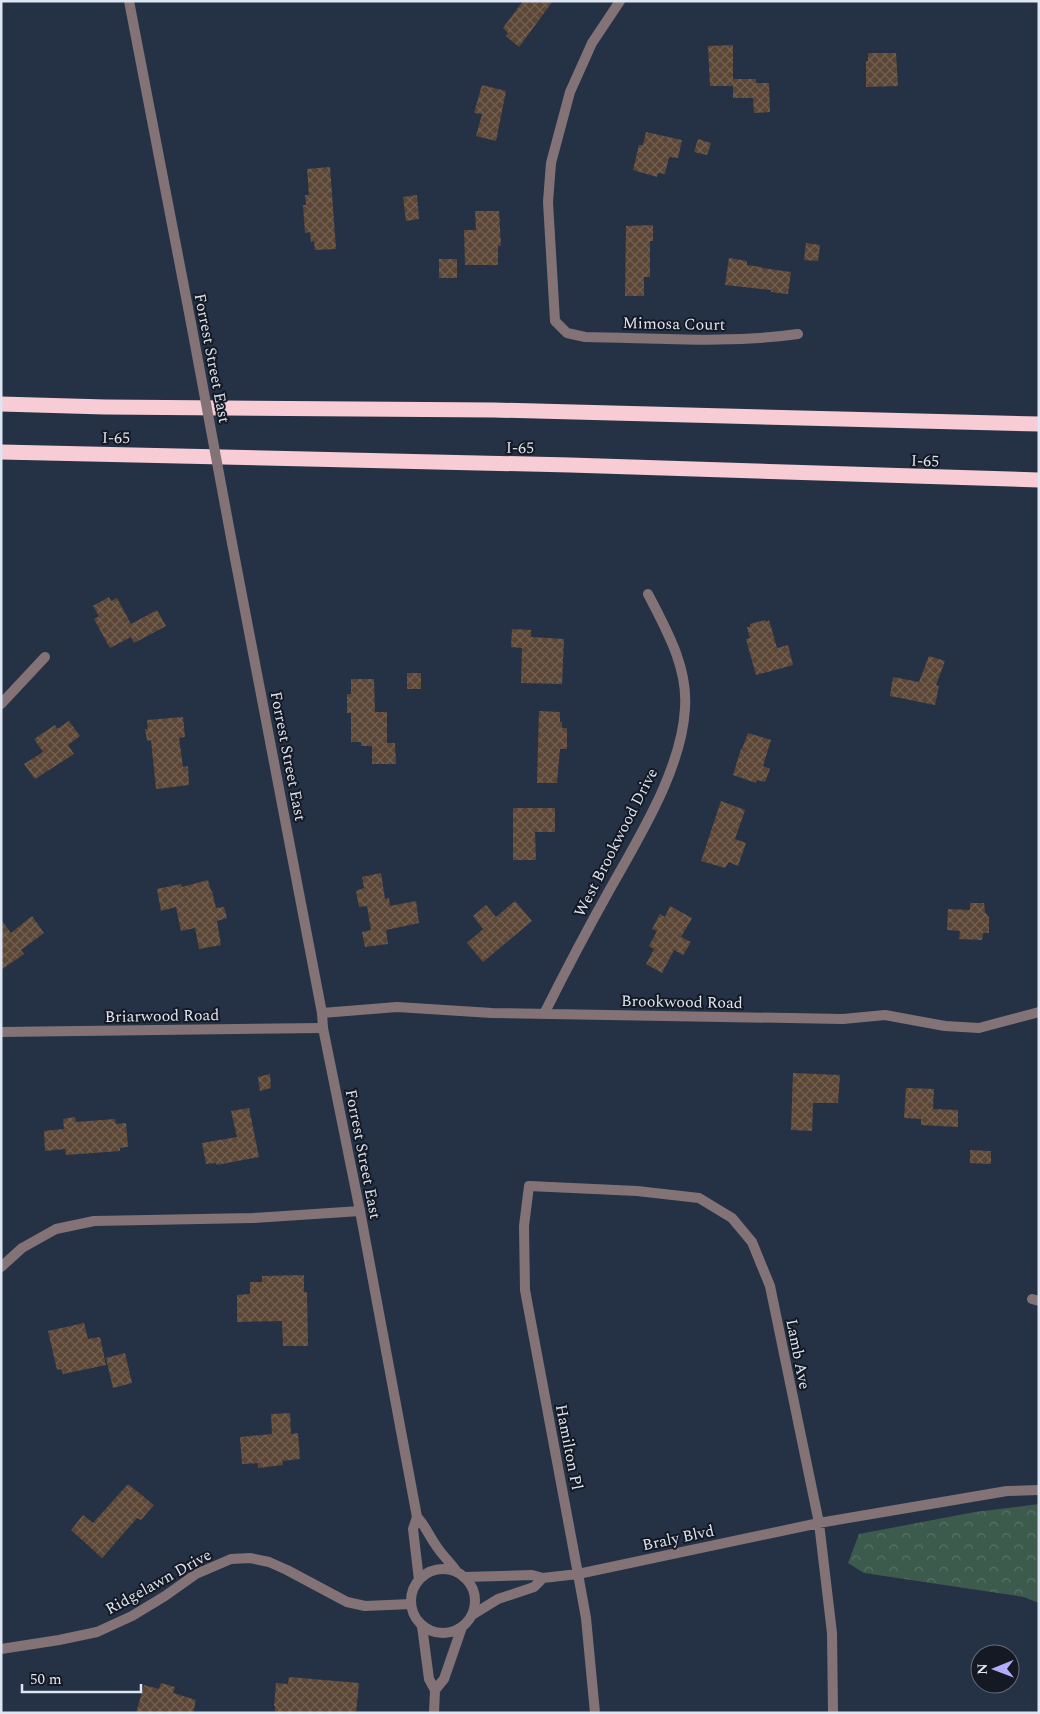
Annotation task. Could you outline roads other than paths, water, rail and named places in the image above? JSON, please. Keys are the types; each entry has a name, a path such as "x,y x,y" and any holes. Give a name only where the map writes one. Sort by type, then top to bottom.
{"highway":[{"path":"1,404 105,407 494,410 1039,424"},
{"name":"I-65","path":"1,452 570,465 1039,480"}],"street":[{"name":"Forrest Street East","path":"129,1 417,1517 413,1529 419,1580"},
{"name":"Mimosa Court","path":"620,1 592,43 570,92 551,163 548,202 555,321 567,333 585,337 720,340 798,334"},
{"name":"West Brookwood Drive","path":"544,1014 574,953 665,784 679,746 686,707 682,669 668,632 648,594"},
{"path":"1,704 45,657"},
{"name":"Brookwood Road","path":"322,1012 397,1007 492,1013 843,1019 884,1015 945,1026 979,1028 1039,1012"},
{"name":"Briarwood Road","path":"1,1032 324,1028"},
{"name":"Lamb Ave","path":"528,1186 637,1191 699,1198 732,1218 752,1242 770,1286 819,1523 832,1633 834,1713"},
{"name":"Hamilton Pl","path":"528,1186 524,1226 524,1290 586,1618 595,1713"},
{"path":"1,1267 22,1248 56,1229 94,1221 253,1218 360,1211"},
{"name":"Braly Blvd","path":"543,1578 578,1574 819,1523 1007,1492 1039,1490"},
{"name":"Forrest Street East","path":"417,1517 425,1526 435,1545 448,1558 460,1575"},
{"name":"Ridgelawn Drive","path":"1,1649 97,1632 132,1616 196,1574 231,1559 250,1558 269,1562 348,1602 365,1606 411,1604"},
{"path":"422,1626 437,1633 454,1632 472,1615 498,1599 534,1587 543,1578 532,1575 460,1575 440,1570 432,1571 419,1580 414,1588 411,1604 413,1612 422,1626 429,1679 435,1690 434,1713"},
{"path":"460,1575 473,1591 474,1607 472,1615"},
{"path":"435,1690 444,1679 462,1626"}]}
